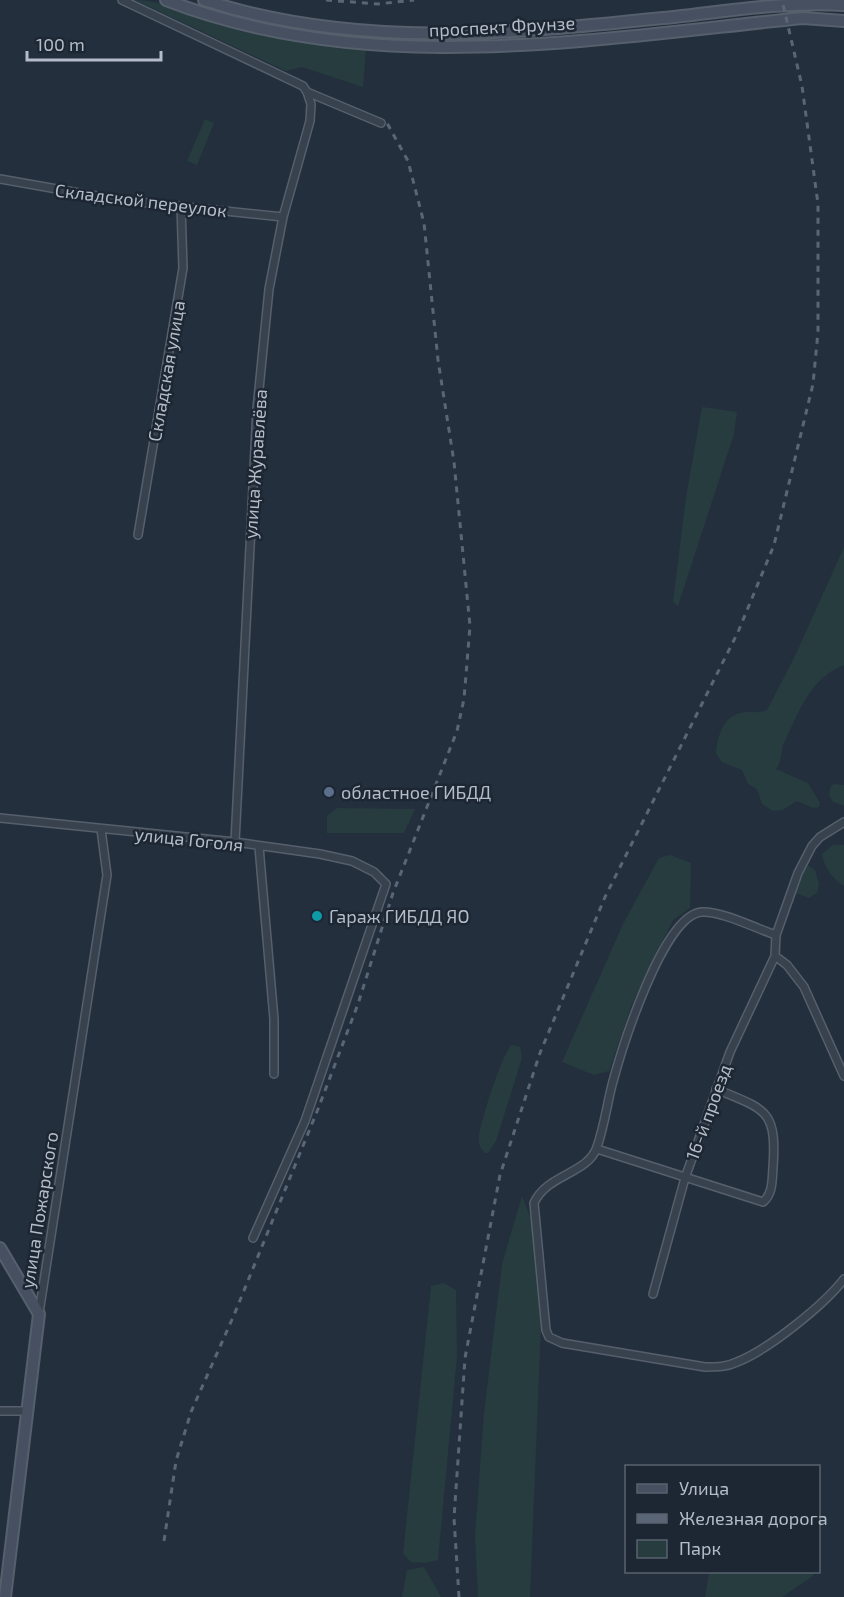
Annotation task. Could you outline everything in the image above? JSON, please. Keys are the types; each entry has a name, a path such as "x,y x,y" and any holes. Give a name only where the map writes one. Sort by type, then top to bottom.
{"main road":[{"name":"проспект Фрунзе","path":"166,0 236,22 288,33 403,47 475,48 803,18 844,21"},
{"name":"проспект Фрунзе","path":"204,0 259,15 334,27 460,35 530,32 789,5 844,5"},
{"path":"0,1248 39,1314"},
{"name":"улица Пожарского","path":"5,1597 39,1314"}],"street":[{"path":"122,0 295,82 303,86 307,92 381,123"},
{"name":"улица Журавлёва","path":"235,842 257,409 268,289 283,217 310,121 311,104 307,92"},
{"name":"Складской переулок","path":"0,179 119,200 283,217"},
{"name":"Складская улица","path":"138,535 183,268 181,206"},
{"name":"улица Гоголя","path":"0,818 235,842 352,861 374,872 386,884 305,1121 253,1238"},
{"name":"16-й проезд","path":"653,1294 685,1178 716,1089 775,956 776,935 798,873 812,846 820,837 844,822"},
{"name":"улица Пожарского","path":"39,1314 107,875 101,829"},
{"path":"259,847 274,1019 274,1074"},
{"path":"776,935 720,915 702,912 689,916 678,927 638,1004 612,1085 597,1149 584,1163 541,1189 534,1203 546,1330 549,1337 562,1343 705,1367 720,1367 753,1354 804,1317 844,1279"},
{"path":"775,956 787,965 804,987 818,1024 844,1076"},
{"path":"597,1149 758,1203 768,1198 771,1190 774,1132 760,1107 716,1089"},
{"path":"0,1411 27,1411"}],"green space":[{"path":"135,0 168,6 212,23 258,35 366,50 363,87 302,67 286,71"},
{"path":"205,119 214,123 197,165 187,161"},
{"path":"702,407 737,412 734,434 678,606 673,602 686,497"},
{"path":"844,547 844,665 822,679 806,698 784,743 776,769 808,783 820,803 819,807 813,808 797,801 782,810 773,811 762,804 757,789 748,784 742,770 722,762 716,753 718,739 724,725 733,716 767,710 795,656"},
{"path":"844,785 844,806 833,802 829,795 831,786"},
{"path":"337,808 415,809 404,833 327,833 327,816"},
{"path":"833,845 844,845 844,886 830,873 823,859 822,854"},
{"path":"670,855 691,863 690,908 673,920 632,1004 609,1071 594,1075 562,1062 623,924 659,858"},
{"path":"806,864 815,870 819,884 817,893 809,898 796,893"},
{"path":"512,1045 520,1047 522,1058 496,1141 488,1153 485,1153 479,1144 480,1129 498,1073"},
{"path":"522,1196 544,1252 530,1597 478,1597 475,1536 484,1413 502,1264"},
{"path":"444,1283 456,1290 457,1356 438,1560 426,1563 411,1562 403,1554 431,1286"},
{"path":"424,1567 441,1597 402,1597 407,1570"},
{"path":"709,1573 814,1573 813,1576 782,1597 705,1597"}],"railway":[{"path":"326,0 378,4 414,0"},
{"path":"459,1597 454,1518 465,1358 500,1175 540,1053 605,897 738,632 774,545 813,384 818,332 818,204 802,86 782,0"},
{"path":"164,1541 176,1461 191,1412 234,1315 318,1109 358,1004 393,893 457,731 464,699 470,626 454,462 438,360 424,223 408,161 387,123"}],"place":[{"name":"областное ГИБДД","path":"329,792"},
{"name":"Гараж ГИБДД ЯО","path":"317,916"}]}
